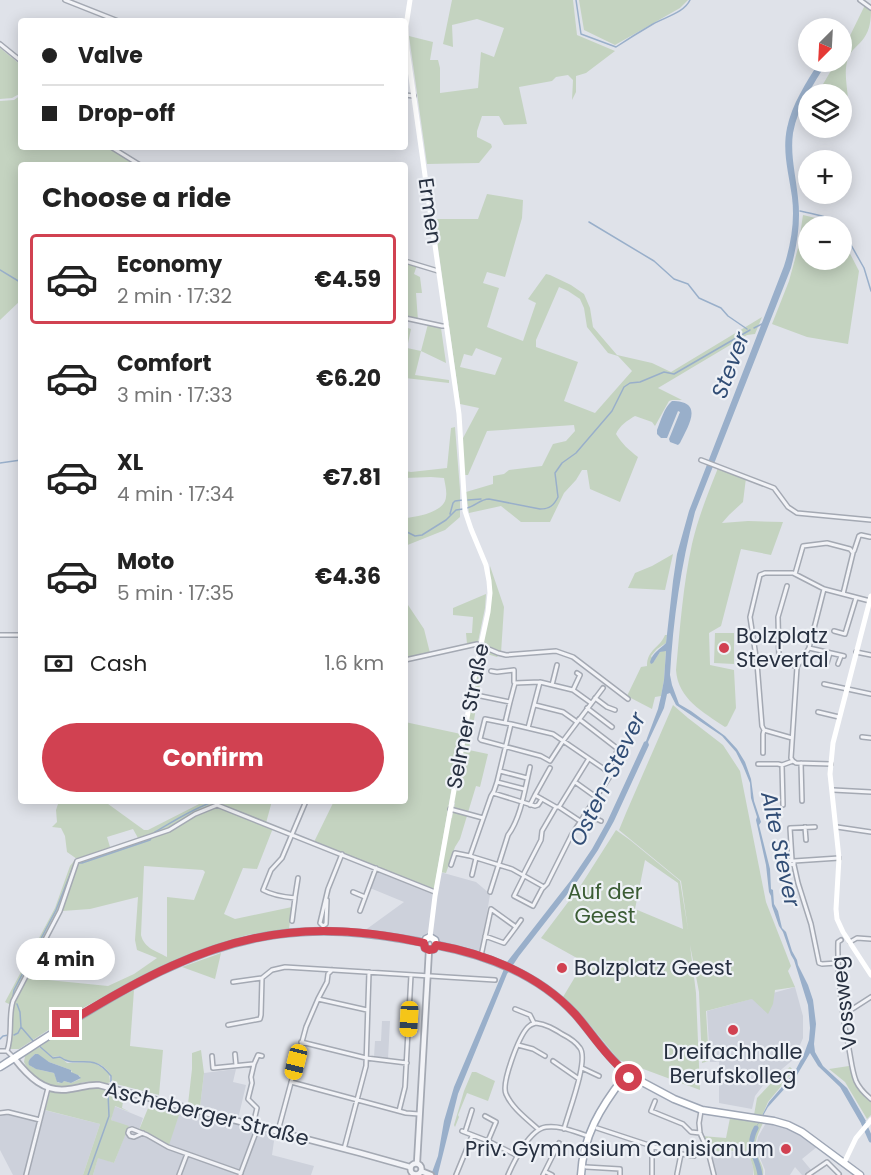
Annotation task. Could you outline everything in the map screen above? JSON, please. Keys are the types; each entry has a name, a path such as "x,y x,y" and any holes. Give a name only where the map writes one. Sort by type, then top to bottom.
{"main road":[{"name":"Ermen","path":"408,20 410,0"},
{"name":"Ermen","path":"408,54 459,414 465,504"},
{"name":"Selmer Straße","path":"430,937 435,892 489,606 489,580 486,566 471,529 465,504"},
{"path":"870,599 832,748 831,790 839,858 837,916 840,927 871,975"},
{"path":"0,1067 98,1005 150,976 192,957 243,941 288,933 333,931 374,934 424,943"},
{"path":"424,943 430,937 435,940 436,945"},
{"path":"424,943 425,948 429,950 434,949 436,945"},
{"path":"436,945 481,956 537,982 562,1001 623,1070 627,1068 632,1072 596,1118 584,1150 581,1175"},
{"path":"628,1077 702,1110 778,1122 794,1128 860,1175"},
{"path":"844,1163 852,1144 870,1122"}],"street":[{"path":"65,0 110,18"},
{"path":"860,0 871,8"},
{"path":"0,44 18,59"},
{"path":"408,95 414,96"},
{"path":"116,150 135,162"},
{"path":"408,262 438,271"},
{"path":"408,319 446,326"},
{"path":"702,461 774,488 788,507 797,513 871,520"},
{"path":"843,594 859,536 870,537"},
{"path":"795,574 803,546 827,543 853,551"},
{"path":"763,753 764,730 750,617 760,575 765,573 795,574 824,589 856,598 870,599"},
{"path":"779,660 778,617 787,586"},
{"path":"793,761 792,738 797,667 809,648 824,589"},
{"path":"834,631 845,634 856,598"},
{"path":"0,635 18,635"},
{"path":"408,659 477,644 506,655 553,651 573,657 628,699"},
{"path":"809,648 842,656 838,664"},
{"path":"856,651 871,655"},
{"path":"827,663 830,653"},
{"path":"757,663 779,660 797,667"},
{"path":"552,685 557,665"},
{"path":"491,671 514,670 514,683 505,723"},
{"path":"573,690 580,675 577,673"},
{"path":"528,728 540,682"},
{"path":"514,683 540,682 573,690 591,703"},
{"path":"824,684 871,694"},
{"path":"603,688 578,720 563,741 550,761 541,756 480,739 484,719 554,734 563,741 610,773"},
{"path":"471,694 510,702"},
{"path":"595,698 615,710"},
{"path":"534,705 563,712 618,749 609,769 610,776 571,836 548,884 533,906 514,894 541,840 543,831 589,759"},
{"path":"587,708 612,727"},
{"path":"818,712 839,717"},
{"path":"470,856 497,782 511,724"},
{"path":"764,730 792,738"},
{"path":"862,737 871,738"},
{"path":"758,764 782,765 793,761 831,764"},
{"path":"801,763 802,801"},
{"path":"782,765 783,805"},
{"path":"490,892 507,835 513,828 530,767"},
{"path":"530,805 550,768"},
{"path":"500,771 527,778"},
{"path":"497,782 524,789"},
{"path":"574,782 596,797"},
{"path":"831,790 871,792"},
{"path":"493,793 535,806 542,799"},
{"path":"535,795 580,821"},
{"path":"295,898 270,894 263,890 271,870 282,858 305,804"},
{"path":"7,1051 11,1037 13,1001 60,911 77,861 169,830 195,814 217,805 435,892"},
{"path":"450,809 483,818"},
{"path":"586,814 601,821"},
{"path":"805,827 806,840"},
{"path":"784,828 815,827"},
{"path":"835,827 871,832"},
{"path":"790,828 793,862 811,924 819,963 837,963"},
{"path":"451,865 454,853 470,856 512,869 544,887"},
{"path":"326,898 326,924 323,926 320,923 328,889 342,854"},
{"path":"472,875 476,858"},
{"path":"793,862 839,858"},
{"path":"360,910 376,868"},
{"path":"292,921 298,878"},
{"path":"352,892 365,897"},
{"path":"481,956 491,909 516,927"},
{"path":"485,936 504,943 521,920"},
{"path":"850,942 857,938 871,939"},
{"name":"Vossweg","path":"841,940 838,942 837,963 843,1015 856,1081 871,1099"},
{"path":"421,1171 417,1164 429,950"},
{"path":"233,982 262,978 272,970 285,967 495,980"},
{"path":"278,1131 301,1042 327,982 326,969"},
{"path":"328,974 332,970"},
{"path":"344,1149 364,1073 369,972"},
{"path":"399,1111 405,1088 411,975"},
{"path":"228,1025 260,1019 262,978"},
{"path":"843,1015 871,998"},
{"path":"318,999 367,1010"},
{"path":"515,1009 530,1015 534,1023"},
{"path":"538,1129 511,1104 504,1091 506,1076 518,1045 526,1030 534,1023 547,1025 580,1047 583,1056 582,1068 564,1129"},
{"path":"301,1042 366,1058 407,1063"},
{"path":"518,1045 533,1049 545,1056"},
{"path":"0,1051 7,1051 32,1078 48,1088 26,1175"},
{"path":"235,1053 236,1065"},
{"path":"143,1133 163,1145 241,1174 255,1126 257,1109 248,1099 252,1083 251,1077 258,1055 262,1056"},
{"path":"212,1056 213,1068 254,1064"},
{"path":"553,1061 579,1079"},
{"path":"582,1068 599,1076"},
{"path":"291,1082 406,1113 419,1114"},
{"name":"Ascheberger Straße","path":"48,1088 65,1090 99,1085 410,1167"},
{"path":"655,1101 651,1111 683,1124 691,1132 700,1133"},
{"path":"472,1110 463,1132 518,1156"},
{"path":"702,1110 699,1123 700,1133 709,1153 714,1175"},
{"path":"0,1113 8,1112 40,1120"},
{"path":"485,1116 496,1122 488,1141"},
{"path":"508,1175 518,1156 538,1129 546,1127 564,1129 588,1136"},
{"path":"597,1128 652,1146 694,1156"},
{"path":"456,1175 472,1136"},
{"path":"552,1175 545,1174 559,1143"},
{"path":"652,1146 652,1175"},
{"path":"179,1175 187,1154"},
{"path":"677,1174 681,1154"},
{"path":"808,1175 827,1162 839,1174 844,1163"},
{"path":"417,1164 413,1164 410,1170 413,1174 421,1171"},
{"path":"586,1167 620,1169 620,1175"},
{"path":"421,1171 430,1174"}],"shaded area":[{"path":"377,869 436,893 440,872 476,882 490,895 480,953 438,943 431,933 419,938 364,931 404,902 370,888"},
{"path":"795,987 803,1016 803,1038 794,1059 765,1083 755,1096 752,1109 719,1103 719,1062 710,1062 707,1011"},
{"path":"382,1021 390,1021 388,1059 374,1057 375,1041 381,1041"},
{"path":"236,1069 233,1082 246,1085 238,1119 200,1107 204,1073"},
{"path":"114,1106 143,1118 139,1130 168,1145 181,1109 275,1134 272,1155 314,1166 311,1175 93,1175 98,1157 114,1163 128,1127 111,1120"},
{"path":"9,1109 36,1117 40,1109 100,1124 83,1175 13,1175 0,1150 0,1111"},
{"name":"Priv. Gymnasium Canisianum","path":"767,1121 795,1129 818,1146 802,1159 812,1171 807,1175 802,1175 795,1167 790,1175 765,1175 757,1151 757,1143"},
{"path":"748,1151 753,1175 715,1175 709,1152"}],"green space":[{"path":"452,0 573,0 577,35 615,51 586,73 576,76 576,92 572,100 573,80 568,75 556,77 552,81 519,87 527,124 504,125 499,116 482,116 477,137 491,144 492,147 479,163 427,164 409,36 433,42 430,60 438,60 440,93 478,88 481,52 494,57 504,28 477,19 452,25 453,47 443,44"},
{"path":"579,0 688,0 680,8 615,45 584,30"},
{"path":"865,5 871,10 870,24 866,35 852,51 852,32"},
{"path":"0,48 18,63 18,95 12,98 0,99"},
{"path":"830,72 846,72 847,84 823,84"},
{"path":"18,97 18,150 113,150 132,162 18,162 18,303 0,320 0,101 14,100"},
{"path":"487,194 523,200 522,218 505,277 487,272 483,283 499,288 487,327 523,341 536,303 528,299 546,274 571,285 584,294 590,308 593,327 617,355 652,363 671,372 762,317 755,334 747,335 658,388 682,400 669,401 655,426 652,422 635,416 619,428 616,434 618,438 638,457 620,502 590,489 587,470 582,470 564,493 550,522 521,522 501,506 469,513 466,492 493,484 493,476 504,474 509,470 542,466 553,444 566,441 575,431 574,425 487,431 468,475 464,475 462,440 479,408 460,404 434,219 478,219","holes":["559,287 580,299 587,327 608,353 618,356 632,371 595,413 564,401 578,362 536,347 536,340","476,348 502,358 495,375 460,367 464,354 472,356"]},
{"path":"798,248 798,270 852,270 852,257 859,271 848,344 807,337 772,324 789,281"},
{"path":"408,263 417,265 414,274 420,277 422,293 416,293 418,321 408,319"},
{"path":"428,324 441,328 446,363 421,351"},
{"path":"408,328 411,329 408,343"},
{"path":"408,348 421,351 415,375 449,380 449,383 408,378"},
{"path":"455,427 460,517 445,530 408,545 408,518 436,510 444,502 446,492 444,478 408,478 408,472 447,468 451,428"},
{"path":"718,468 746,478 743,502 722,523 783,522 771,555 741,549 721,626 709,633 710,665 734,670 736,708 725,727 693,704 681,689 676,670 684,591 692,544 700,515"},
{"path":"673,554 665,590 628,588 635,573"},
{"path":"490,566 504,607 501,653 482,642 490,612"},
{"path":"486,594 478,642 467,644 466,633 472,633 473,617 453,615 453,608"},
{"path":"408,605 424,629 430,653 408,658"},
{"name":"Bolzplatz Stevertal","path":"715,633 734,633 734,664 714,663"},
{"path":"667,635 666,643 651,656 654,661 660,652 666,650 661,696 655,697 652,709 627,696 641,667 647,666 651,652"},
{"path":"482,645 499,655 497,657 487,654 469,750 488,754 480,787 476,786 460,839 446,873 440,872 455,803 453,802"},
{"name":"Auf der Geest","path":"673,705 723,745 740,771 766,902 791,966 788,971 795,987 775,990 773,1004 768,1014 752,999 706,1011 709,1061 702,1063 699,992 690,945 696,993 700,1090 619,1060 563,997 584,962 541,938 581,885 616,830 680,881 688,929 681,881 619,830","holes":["645,860 678,883 683,929 635,909"]},
{"path":"408,723 461,734 434,890 314,842 333,804 408,804"},
{"path":"58,804 108,804 144,830 148,830 199,804 212,804 157,833 138,838 133,829 107,837 110,847 77,859 67,852 65,836 61,828 52,827 57,822"},
{"path":"218,804 271,804 266,823"},
{"path":"215,807 222,808 273,828 257,869 243,868 224,914 235,919 292,907 289,929 247,935 195,952 160,967 79,1010 19,1049 10,1049 13,1006 28,978 108,986 134,974 157,958 137,950 135,940 138,897 90,909 62,911 79,862 154,836","holes":["144,866 205,872 194,900 167,897 167,957 151,949 141,935"]},
{"path":"77,861 60,911 11,1005 5,1002 55,908 70,866"},
{"path":"221,953 215,979 182,967"},
{"path":"134,990 130,1046 163,1050 159,1095 112,1083 107,1070 95,1062 71,1061 60,1056 53,1057 40,1047 74,1023"},
{"path":"39,1047 53,1058 60,1057 67,1063 93,1062 109,1073 110,1082 108,1085 88,1082 62,1086 51,1085 30,1072 24,1062 25,1056","holes":["35,1054 71,1070 72,1073 80,1076 80,1079 71,1083 64,1081 58,1083 54,1073 34,1068 29,1062"]},
{"path":"201,1050 204,1073 200,1107 188,1104 192,1053"},
{"path":"849,1066 857,1086 871,1102 871,1115 867,1119 845,1082 829,1069"},
{"path":"790,1067 794,1071 768,1102 762,1116 754,1115 757,1098"},
{"path":"472,1072 495,1081 488,1101 467,1093 455,1127 454,1125 464,1091"},
{"path":"89,1087 124,1095 122,1108 130,1112 115,1106 111,1120 129,1126 114,1163 98,1158 93,1175 83,1175 100,1124 45,1110 50,1092"},
{"path":"151,1101 181,1109 169,1145 139,1130"},
{"path":"730,1118 763,1123 756,1146 763,1175 754,1175 748,1151 709,1151 702,1136 726,1138"}],"water":[{"path":"813,72 821,72 814,84 805,84"},
{"path":"798,98 798,116 792,141 799,216 793,259 695,512 678,593 670,675 679,704 725,736 745,762 761,822 759,825 770,869 774,904 813,1000 816,1024 815,1052 823,1066 847,1088 866,1121 862,1125 840,1087 818,1066 810,1053 797,1075 768,1107 753,1133 769,1102 794,1073 804,1054 810,1028 808,1005 794,960 772,906 750,783 743,766 736,752 722,736 676,705 670,693 667,694 664,708 648,742 649,745 598,850 507,974 458,1094 438,1175 431,1175 438,1156 444,1121 454,1087 507,962 571,880 592,849 646,741 658,709 664,680 666,651 660,652 653,663 650,662 655,653 666,643 677,554 689,511 784,266 792,232 792,197 786,137 789,119"},
{"path":"672,401 682,402 691,410 690,422 678,445 670,442 669,439 680,412 678,411 667,438 661,438 657,434 663,414"},
{"path":"35,1054 71,1070 81,1078 71,1083 57,1082 54,1073 29,1065 29,1060"}],"waterway":[{"path":"576,0 581,34 616,47 679,11 690,0"},
{"path":"800,211 822,216"},
{"name":"Stever","path":"589,222 654,261 674,279 688,284 699,298 721,308 728,316 747,329"},
{"path":"852,247 864,268 871,291"},
{"path":"0,270 18,281"},
{"name":"Stever","path":"754,328 764,323"},
{"name":"Stever","path":"467,508 489,499 540,509 551,506 558,497 555,473 562,463 576,453 612,411 624,387 664,372 674,374 750,330"},
{"path":"0,463 18,460"},
{"path":"468,500 481,499"},
{"path":"450,514 453,503 463,500"},
{"path":"408,532 415,536 422,535 446,520 456,510 463,509"},
{"path":"153,834 208,804"},
{"path":"78,863 150,840 152,837"},
{"path":"13,996 56,910 75,862"},
{"path":"17,1004 21,1027 34,1042"},
{"path":"14,1035 21,1027"},
{"path":"0,1039 9,1035"},
{"path":"38,1045 53,1058 60,1057 73,1062 98,1064 111,1076 111,1082"},
{"path":"88,1175 109,1116 108,1093"},
{"path":"864,1124 871,1140"},
{"path":"756,1128 752,1147 760,1175"}],"place":[{"name":"Bolzplatz Stevertal","path":"724,648"},
{"name":"Bolzplatz Geest","path":"562,968"},
{"name":"Dreifachhalle Berufskolleg","path":"733,1030"},
{"name":"Priv. Gymnasium Canisianum","path":"786,1149"}],"route":[{"path":"66,1024 161,971 230,944 288,933 333,931 367,933 424,943 425,948 429,950 434,949 436,945 455,949 487,958 530,978 557,996 574,1012 623,1070 623,1076 629,1078"}],"water label":[{"name":"Osten-Stever","path":"607,779"},
{"name":"Alte Stever","path":"781,849"}]}
